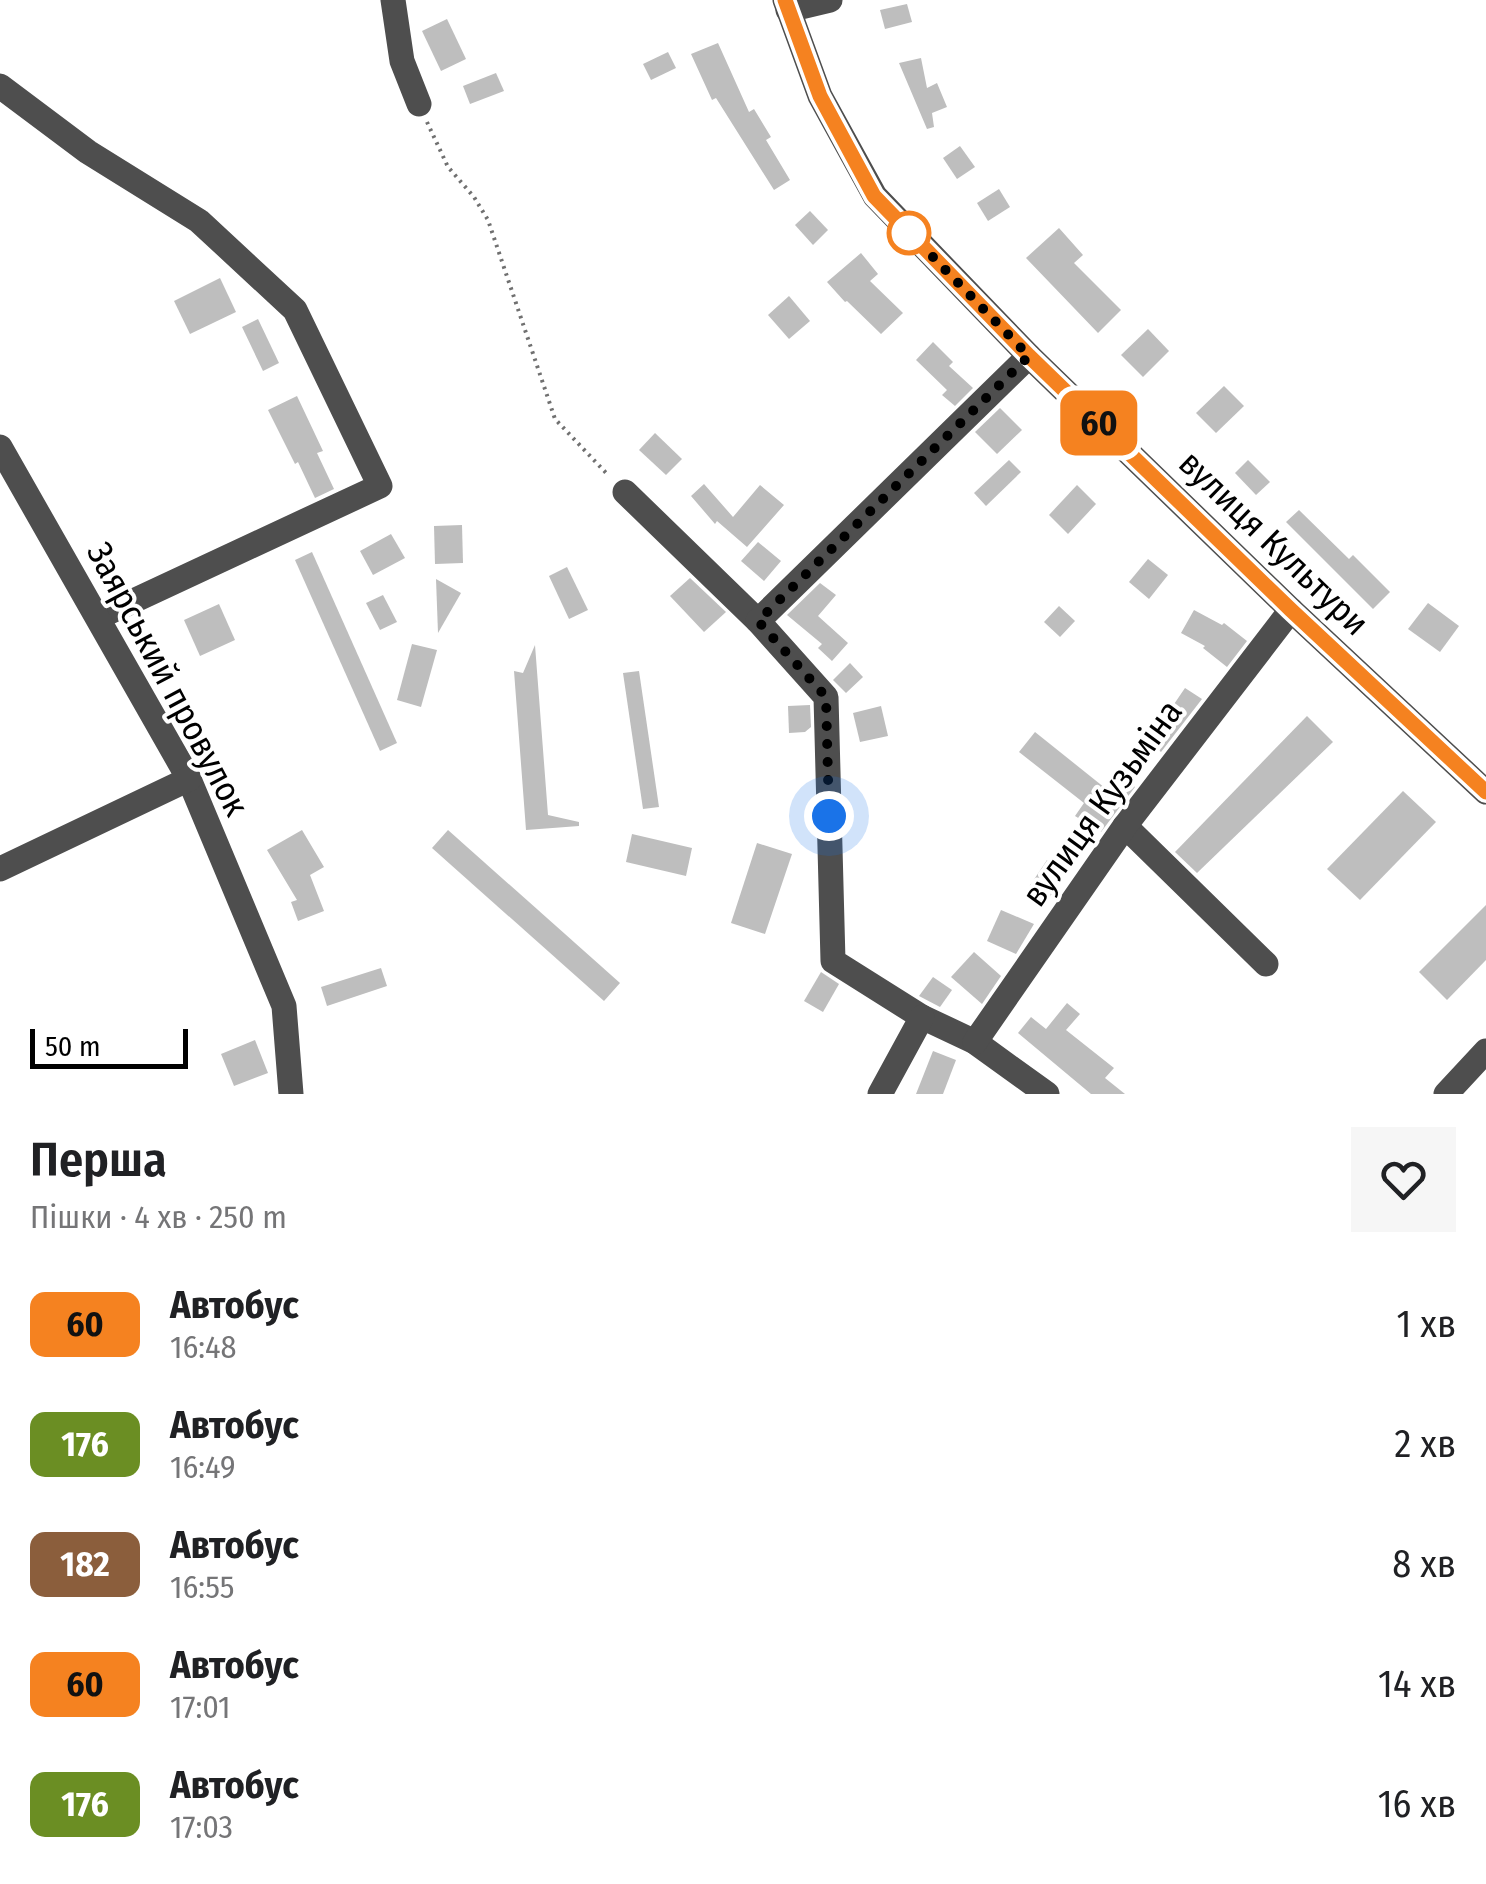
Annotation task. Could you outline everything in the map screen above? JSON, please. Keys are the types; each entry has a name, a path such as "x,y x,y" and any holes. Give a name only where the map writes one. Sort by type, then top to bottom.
{"street":[{"path":"393,0 402,62 420,104"},
{"path":"787,5 830,0"},
{"name":"вулиця Культури","path":"787,5 820,96 874,196 1029,356 1486,792"},
{"path":"0,86 88,152 199,220 295,310 380,486 99,618"},
{"path":"758,621 1029,356"},
{"name":"Заярський провулок","path":"1,451 189,779 284,1006 291,1094"},
{"path":"626,492 758,621 826,697 833,960 922,1017 975,1042 1047,1094"},
{"name":"вулиця Кузьміна","path":"975,1042 1125,826 1291,610"},
{"path":"0,869 189,779"},
{"path":"1125,826 1266,964"},
{"path":"880,1094 922,1017"},
{"path":"1446,1094 1486,1051"}],"path":[{"path":"420,104 448,168 488,220 555,419 626,492"}],"building":[{"path":"907,4 912,22 885,29 880,10"},
{"path":"447,19 466,59 441,71 422,31"},
{"path":"718,43 749,112 754,109 771,137 766,140 790,180 774,190 716,98 712,100 691,54"},
{"path":"668,52 676,68 651,80 643,64"},
{"path":"921,58 927,88 937,83 947,107 932,113 934,127 927,129 899,63"},
{"path":"496,73 504,91 470,104 463,86"},
{"path":"960,146 975,167 957,179 943,158"},
{"path":"999,189 1010,207 988,221 977,203"},
{"path":"810,211 828,230 813,245 795,225"},
{"path":"1059,228 1083,255 1074,263 1121,310 1098,333 1026,258"},
{"path":"861,253 878,274 870,281 903,313 881,334 827,282"},
{"path":"220,278 236,312 190,334 174,301"},
{"path":"789,296 810,321 789,339 768,315"},
{"path":"258,319 279,363 263,371 242,327"},
{"path":"1148,329 1169,351 1143,377 1121,355"},
{"path":"933,342 953,362 949,366 973,388 955,406 942,395 947,390 916,360"},
{"path":"1224,386 1244,406 1216,433 1196,413"},
{"path":"297,396 323,451 317,453 334,489 315,498 268,410"},
{"path":"1000,408 1022,430 997,454 975,432"},
{"path":"655,433 682,459 666,475 639,450"},
{"path":"1009,460 1021,472 986,506 974,493"},
{"path":"1248,460 1270,482 1256,495 1235,473"},
{"path":"704,484 733,517 760,485 784,505 747,547 717,521 715,524 691,496"},
{"path":"1077,485 1096,504 1068,534 1049,515"},
{"path":"1299,510 1390,592 1373,609 1286,522"},
{"path":"462,525 463,563 435,564 434,526"},
{"path":"391,534 405,558 373,575 360,551"},
{"path":"758,542 781,561 764,581 741,561"},
{"path":"312,552 397,743 380,751 295,560"},
{"path":"1148,559 1168,575 1149,599 1129,582"},
{"path":"567,567 588,610 569,619 549,576"},
{"path":"690,578 726,612 704,632 670,596"},
{"path":"436,579 461,593 438,633"},
{"path":"820,583 836,595 818,616 848,643 832,661 818,648 822,644 787,615"},
{"path":"383,595 397,622 380,630 366,603"},
{"path":"1428,603 1459,626 1440,652 1408,629"},
{"path":"219,604 235,640 200,656 184,620"},
{"path":"1059,606 1075,621 1060,637 1044,622"},
{"path":"1194,610 1224,623 1247,641 1227,667 1205,646 1181,633"},
{"path":"412,644 437,650 421,707 397,700"},
{"path":"535,645 548,815 579,822 579,826 526,830 514,671 523,673"},
{"path":"850,663 863,677 846,693 833,680"},
{"path":"639,671 659,807 643,809 623,673"},
{"path":"1185,688 1202,699 1161,752 1141,736 1166,706 1170,710"},
{"path":"810,705 811,727 805,732 789,733 788,706"},
{"path":"881,706 888,736 860,742 853,713"},
{"path":"1307,716 1333,742 1197,873 1175,852"},
{"path":"1035,732 1105,788 1118,773 1135,787 1101,832 1075,816 1084,803 1019,752"},
{"path":"1403,791 1436,822 1360,900 1327,869"},
{"path":"302,830 324,867 310,875 324,911 298,921 291,902 297,900 267,850"},
{"path":"448,830 620,983 604,1001 432,848"},
{"path":"632,834 692,848 686,876 626,862"},
{"path":"757,843 792,854 765,934 731,923"},
{"path":"1047,860 1066,873 1049,899 1029,887"},
{"path":"1486,905 1486,960 1447,1000 1419,972"},
{"path":"1001,910 1034,924 1016,954 987,941"},
{"path":"974,952 1001,976 982,1004 951,977"},
{"path":"381,968 387,986 327,1006 321,987"},
{"path":"821,972 839,984 823,1012 804,1001"},
{"path":"933,977 952,990 940,1007 919,996"},
{"path":"1067,1003 1080,1014 1066,1030 1114,1068 1105,1078 1125,1094 1091,1094 1018,1033 1031,1017 1046,1029"},
{"path":"255,1040 268,1073 234,1086 221,1054"},
{"path":"933,1051 956,1060 943,1094 916,1094"}],"bus line":[{"name":"60","path":"785,0 820,96 874,196 1029,356 1486,792"}],"route":[{"path":"829,816 826,697 758,621 1029,356 900,223 909,233"}]}
